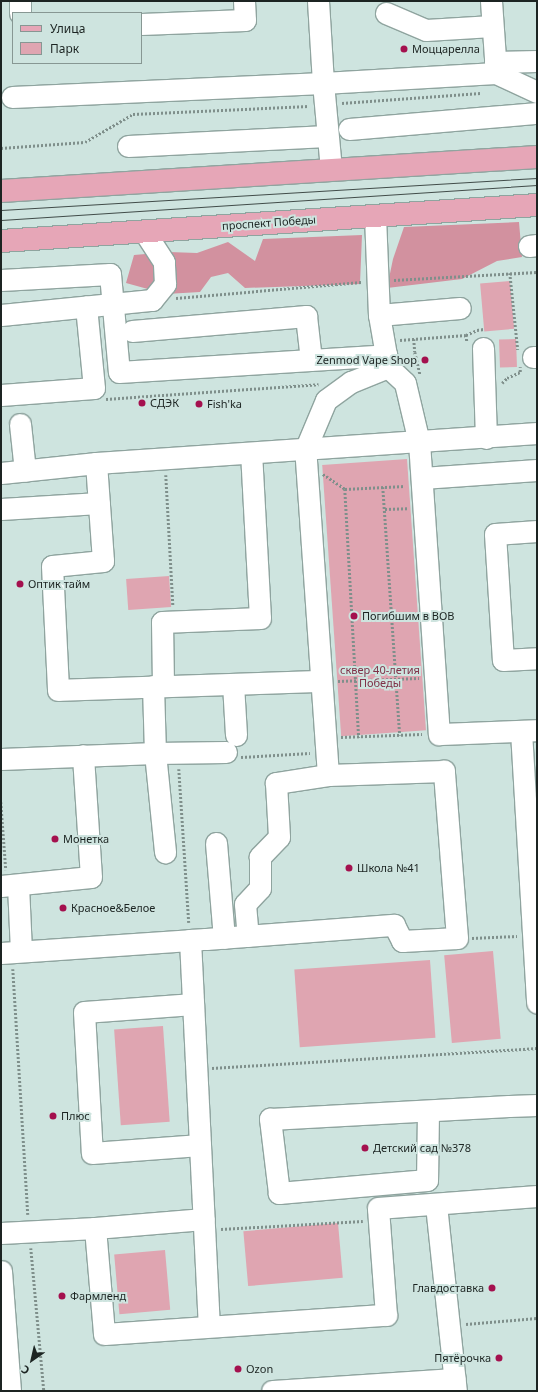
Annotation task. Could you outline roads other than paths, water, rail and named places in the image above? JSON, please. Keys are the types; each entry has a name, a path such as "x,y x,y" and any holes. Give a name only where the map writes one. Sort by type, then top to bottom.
{"main road":[{"path":"1,191 537,157"},
{"name":"проспект Победы","path":"1,241 537,205"}],"street":[{"path":"20,1 20,12"},
{"path":"142,24 245,20 244,1"},
{"path":"318,1 324,105 330,169"},
{"path":"490,1 495,68"},
{"path":"386,13 426,30 492,26"},
{"path":"12,97 323,83 495,68 537,61"},
{"path":"495,68 537,92"},
{"path":"349,129 537,113"},
{"path":"128,146 327,136"},
{"path":"375,216 379,315 386,354 405,383 419,442 439,734 529,730 537,1003"},
{"path":"1,315 152,300 165,284 164,262 144,231"},
{"path":"1,280 110,274 118,372 386,354"},
{"path":"1,395 94,388 86,306"},
{"path":"379,315 460,308"},
{"path":"132,331 306,316 311,360"},
{"path":"476,340 486,438"},
{"path":"328,775 306,456 326,400 386,354"},
{"path":"20,424 25,470"},
{"path":"1,473 96,463 251,453 306,456 419,442 537,434"},
{"path":"165,852 155,753 162,622 260,618 251,453"},
{"path":"96,463 103,561 52,566 58,690 321,681"},
{"path":"422,482 537,470"},
{"path":"1,510 99,503"},
{"path":"537,531 495,534 503,660 537,658"},
{"path":"1,760 232,748 234,684"},
{"path":"83,755 91,877 9,886 11,952 224,938 394,925 402,941 457,938 444,771 328,775 276,783 279,837 260,857 260,888 245,904 248,936"},
{"path":"216,843 224,938"},
{"path":"190,940 193,1012 182,1039 185,1064 196,1071 209,1326"},
{"path":"193,1012 84,1012 92,1153 200,1145"},
{"path":"428,1111 427,1180 279,1192 270,1119 537,1105"},
{"path":"95,1228 104,1334 386,1315 378,1208 436,1205 537,1196"},
{"path":"272,1391 456,1385 436,1205"},
{"path":"1,1233 204,1224"},
{"path":"1,1271 10,1391"}],"tram line":[{"path":"1,210 537,178"},
{"path":"1,220 537,185"}],"place":[{"name":"Моццарелла","path":"404,49"},
{"name":"Zenmod Vape Shop","path":"425,360"},
{"name":"СДЭК","path":"142,403"},
{"name":"Fish'ka","path":"199,404"},
{"name":"Оптик тайм","path":"20,584"},
{"name":"Погибшим в ВОВ","path":"354,616"},
{"name":"Монетка","path":"55,839"},
{"name":"Школа №41","path":"349,868"},
{"name":"Красное&Белое","path":"63,908"},
{"name":"Плюс","path":"53,1116"},
{"name":"Детский сад №378","path":"365,1148"},
{"name":"Главдоставка","path":"492,1288"},
{"name":"Фармленд","path":"62,1296"},
{"name":"Пятёрочка","path":"499,1358"},
{"name":"Ozon","path":"238,1369"}],"park label":[{"name":"сквер 40-летия Победы","path":"380,677"}]}
